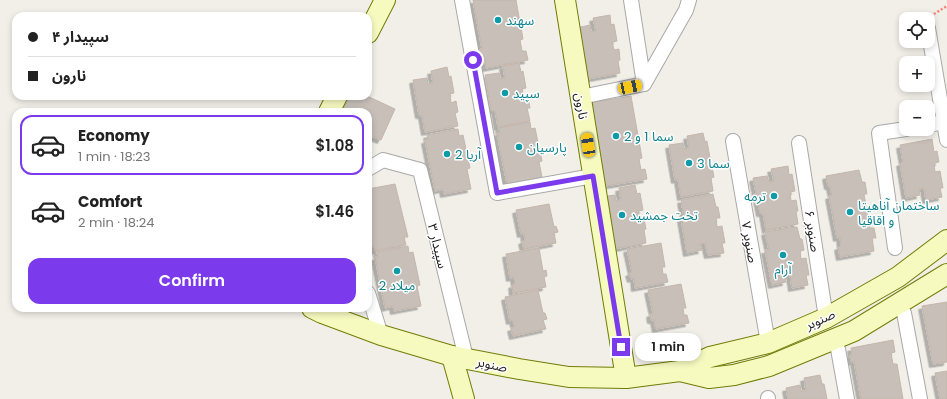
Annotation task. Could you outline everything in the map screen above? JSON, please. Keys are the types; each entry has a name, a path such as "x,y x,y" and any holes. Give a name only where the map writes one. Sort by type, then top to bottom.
{"street":[{"path":"372,25 385,0"},
{"path":"462,0 497,193 593,176"},
{"name":"نارون","path":"565,0 626,378"},
{"path":"631,0 644,84"},
{"path":"581,97 644,84 686,10 689,0"},
{"path":"931,48 947,140"},
{"path":"935,124 944,122"},
{"path":"896,248 879,133 899,130"},
{"name":"صنوبر ۷","path":"733,141 768,342"},
{"name":"صنوبر ۶","path":"799,143 826,318"},
{"name":"سپیدار ۳","path":"372,167 383,160 420,170 459,357"},
{"name":"صنوبر","path":"320,312 381,334 459,357 569,377 626,378 680,371 710,357 768,342 826,318 898,277 947,240"},
{"name":"صنوبر","path":"680,371 709,378 734,375 769,366 854,331 947,274"},
{"path":"372,306 381,334"},
{"path":"904,313 920,399"},
{"path":"838,349 847,399"},
{"path":"459,357 464,399"}],"path":[{"path":"935,13 947,6"}],"building":[{"name":"سهند","path":"473,0 516,0 523,39 520,40 522,51 526,51 528,60 486,68 484,55 481,55 480,49 482,49"},
{"path":"610,15 611,25 614,24 617,41 612,42 614,50 619,49 620,60 618,61 620,73 588,79 576,28 590,25 591,32 596,31 593,18"},
{"name":"سپید","path":"519,63 521,72 523,71 526,88 522,89 524,98 528,97 530,108 527,108 530,121 498,127 495,110 491,110 485,75 499,73 500,79 505,78 503,66"},
{"path":"447,67 449,77 451,76 454,93 450,94 451,103 456,101 458,112 455,113 458,126 425,132 422,115 419,115 413,80 427,78 428,84 433,83 431,71"},
{"name":"سما 1 و 2","path":"631,96 642,158 639,159 641,170 645,169 647,179 605,186 589,103"},
{"path":"372,98 395,109 381,140 372,136 372,108 346,108 349,100 372,100"},
{"name":"پارسیان","path":"530,122 531,129 535,128 542,161 539,162 543,182 516,187 515,183 507,184 497,133 500,133 499,128"},
{"name":"آریا 2","path":"458,129 459,136 463,135 470,168 467,169 471,189 444,194 443,189 435,191 425,140 428,140 427,135"},
{"name":"سما 3","path":"703,133 705,142 707,141 710,158 706,159 707,167 712,167 714,177 711,178 713,191 681,197 678,179 675,180 669,145 683,143 684,149 689,148 687,136"},
{"path":"932,139 934,152 937,151 939,162 934,163 935,172 940,171 943,188 940,188 942,197 926,200 924,188 919,189 920,195 906,198 900,163 903,162 900,145"},
{"name":"ترمه","path":"788,166 789,175 792,174 795,191 790,192 791,201 796,200 798,224 766,230 763,213 760,213 753,178 767,176 769,182 774,181 771,169"},
{"name":"ساختمان آناهیتا و اقاقیا","path":"859,170 862,182 865,182 867,194 864,194 870,228 874,228 876,238 872,238 874,251 840,257 838,247 841,246 840,237 837,238 829,196 832,195 826,176"},
{"path":"395,184 408,237 404,237 406,245 375,251 374,246 372,247 372,188"},
{"name":"تخت جمشید","path":"635,185 637,194 640,193 643,210 638,211 640,219 644,219 646,243 614,249 601,197 615,195 616,201 621,200 619,188"},
{"path":"713,194 720,218 716,218 717,227 722,226 725,243 722,243 724,253 708,255 705,243 700,244 702,250 687,253 681,218 684,217 681,200"},
{"path":"549,204 554,227 556,226 558,232 554,233 556,243 524,249 522,241 525,240 524,233 521,234 516,210"},
{"name":"آرام","path":"797,227 800,239 802,239 804,250 800,251 801,259 806,258 809,275 806,275 808,285 792,288 790,275 785,276 786,282 772,285 765,250 769,250 765,232"},
{"path":"661,243 665,267 662,267 663,274 666,274 668,282 635,288 634,278 631,279 629,273 632,272 627,249"},
{"name":"میلاد 2","path":"408,246 409,253 413,252 420,285 417,286 421,306 394,311 393,306 385,308 375,257 378,257 377,252"},
{"path":"539,248 543,271 546,270 547,276 544,277 546,287 513,293 512,285 515,284 514,277 510,278 506,254"},
{"path":"681,284 686,308 683,308 684,315 687,315 689,323 656,329 654,320 651,320 650,314 653,313 648,290"},
{"path":"538,290 543,313 545,313 547,319 543,320 546,329 513,336 511,328 515,327 513,320 510,321 505,297"},
{"path":"947,302 947,362 933,364 922,306"},
{"path":"893,340 895,352 891,353 893,364 897,364 903,399 861,399 854,361 851,362 851,348"},
{"path":"947,371 947,399 940,399 935,373"},
{"path":"820,375 822,384 824,384 827,399 788,399 786,388 800,385 801,391 806,391 804,378"}],"place":[{"name":"سهند","path":"498,20"},
{"name":"سپید","path":"505,93"},
{"name":"سما 1 و 2","path":"616,136"},
{"name":"پارسیان","path":"519,147"},
{"name":"آریا 2","path":"447,154"},
{"name":"سما 3","path":"689,163"},
{"name":"ترمه","path":"774,196"},
{"name":"ساختمان آناهیتا و اقاقیا","path":"850,212"},
{"name":"تخت جمشید","path":"622,215"},
{"name":"آرام","path":"783,255"},
{"name":"میلاد 2","path":"397,271"}],"route":[{"path":"473,60 497,193 593,176 621,347"}]}
